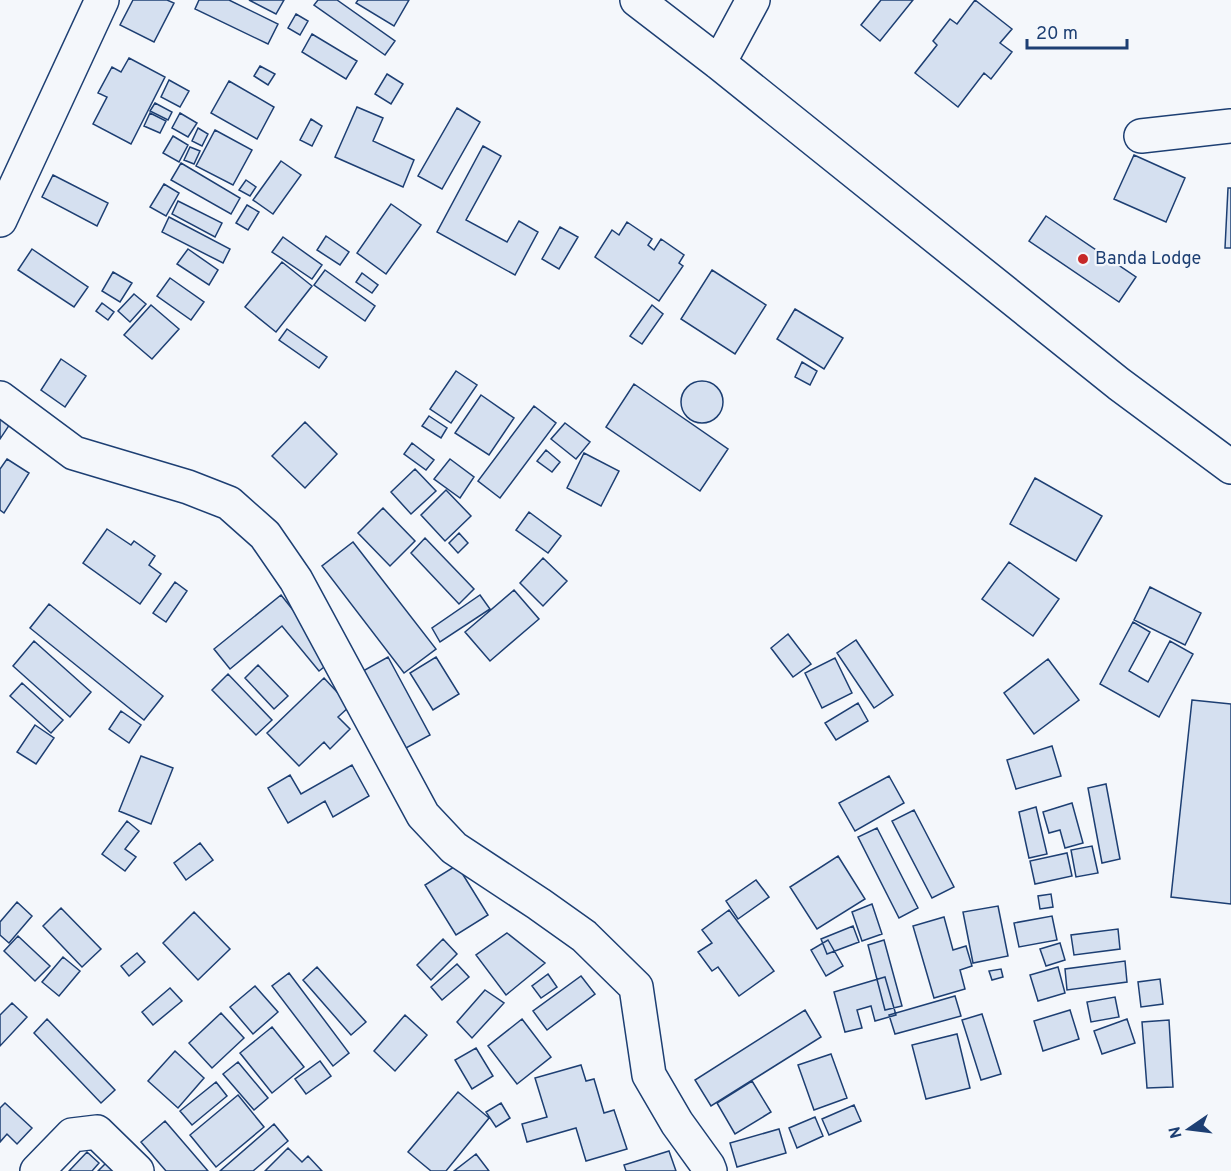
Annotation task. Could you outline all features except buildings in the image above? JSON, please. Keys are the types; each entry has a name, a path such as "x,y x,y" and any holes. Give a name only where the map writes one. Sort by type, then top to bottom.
{"street":[{"path":"0,220 102,0"},
{"path":"637,0 719,63 1119,384 1231,467"},
{"path":"719,63 753,0"},
{"path":"1141,136 1231,126"},
{"path":"0,398 74,453 188,487 230,503 265,535 296,580 423,815 454,848 584,936 636,987 649,1075 677,1123 710,1171"},
{"path":"37,1171 72,1135 97,1132 137,1171"}],"place":[{"name":"Banda Lodge","path":"1083,259"}]}
